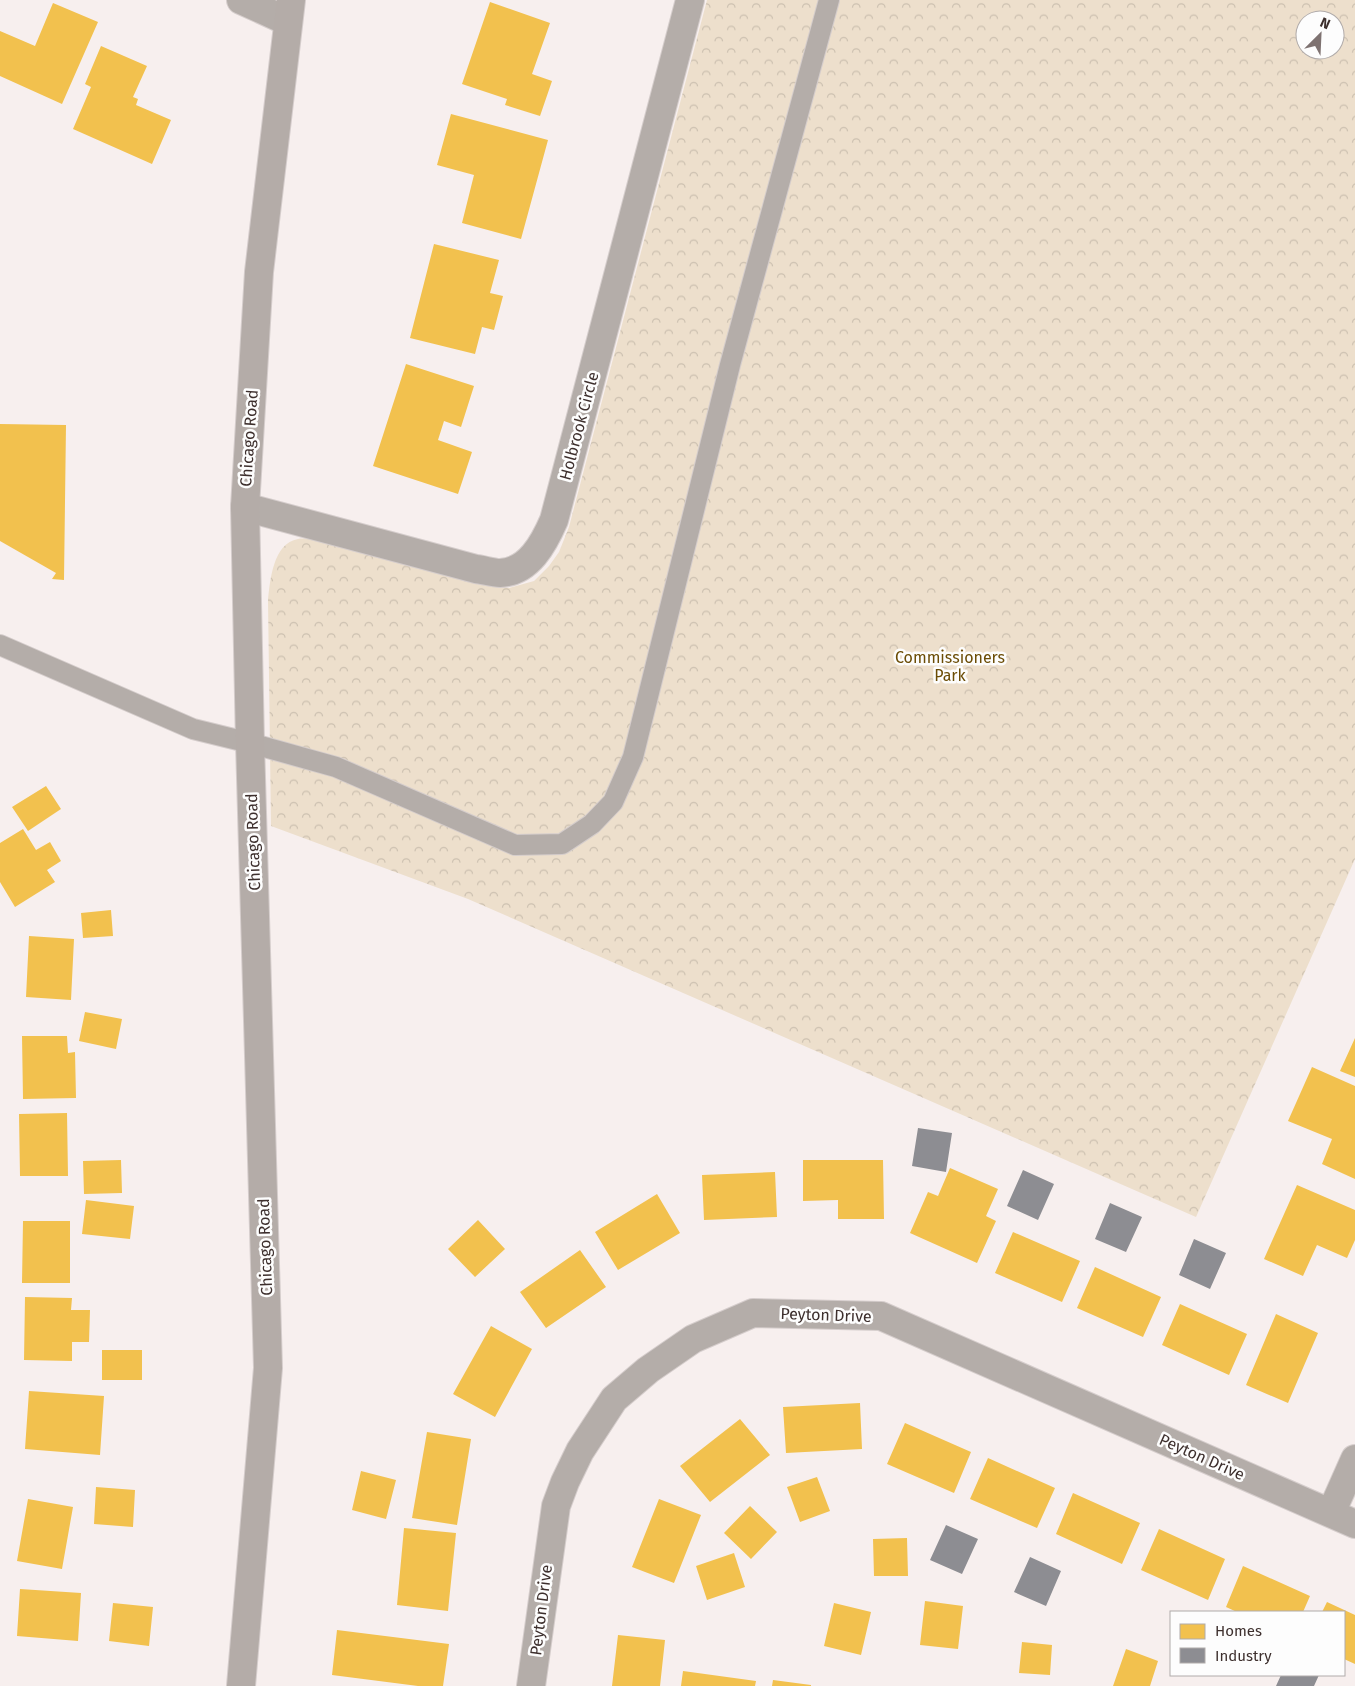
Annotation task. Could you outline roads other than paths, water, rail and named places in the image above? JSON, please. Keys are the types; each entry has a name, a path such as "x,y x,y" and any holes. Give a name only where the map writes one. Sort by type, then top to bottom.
{"street":[{"path":"241,0 289,10"},
{"name":"Holbrook Circle","path":"245,507 476,569 500,573 516,569 531,558 544,544 554,520 690,0"},
{"name":"Chicago Road","path":"241,1686 268,1368 245,507 259,272 289,10"},
{"name":"Peyton Drive","path":"531,1686 556,1506 580,1451 614,1399 648,1370 694,1339 753,1313 881,1316 1355,1524"},
{"path":"1331,1513 1355,1459"}],"lane":[{"path":"0,645 193,729 336,767 515,845 562,844 592,824 613,802 633,757 730,365 829,0"}],"park label":[{"name":"Commissioners Park","path":"950,666"}]}
